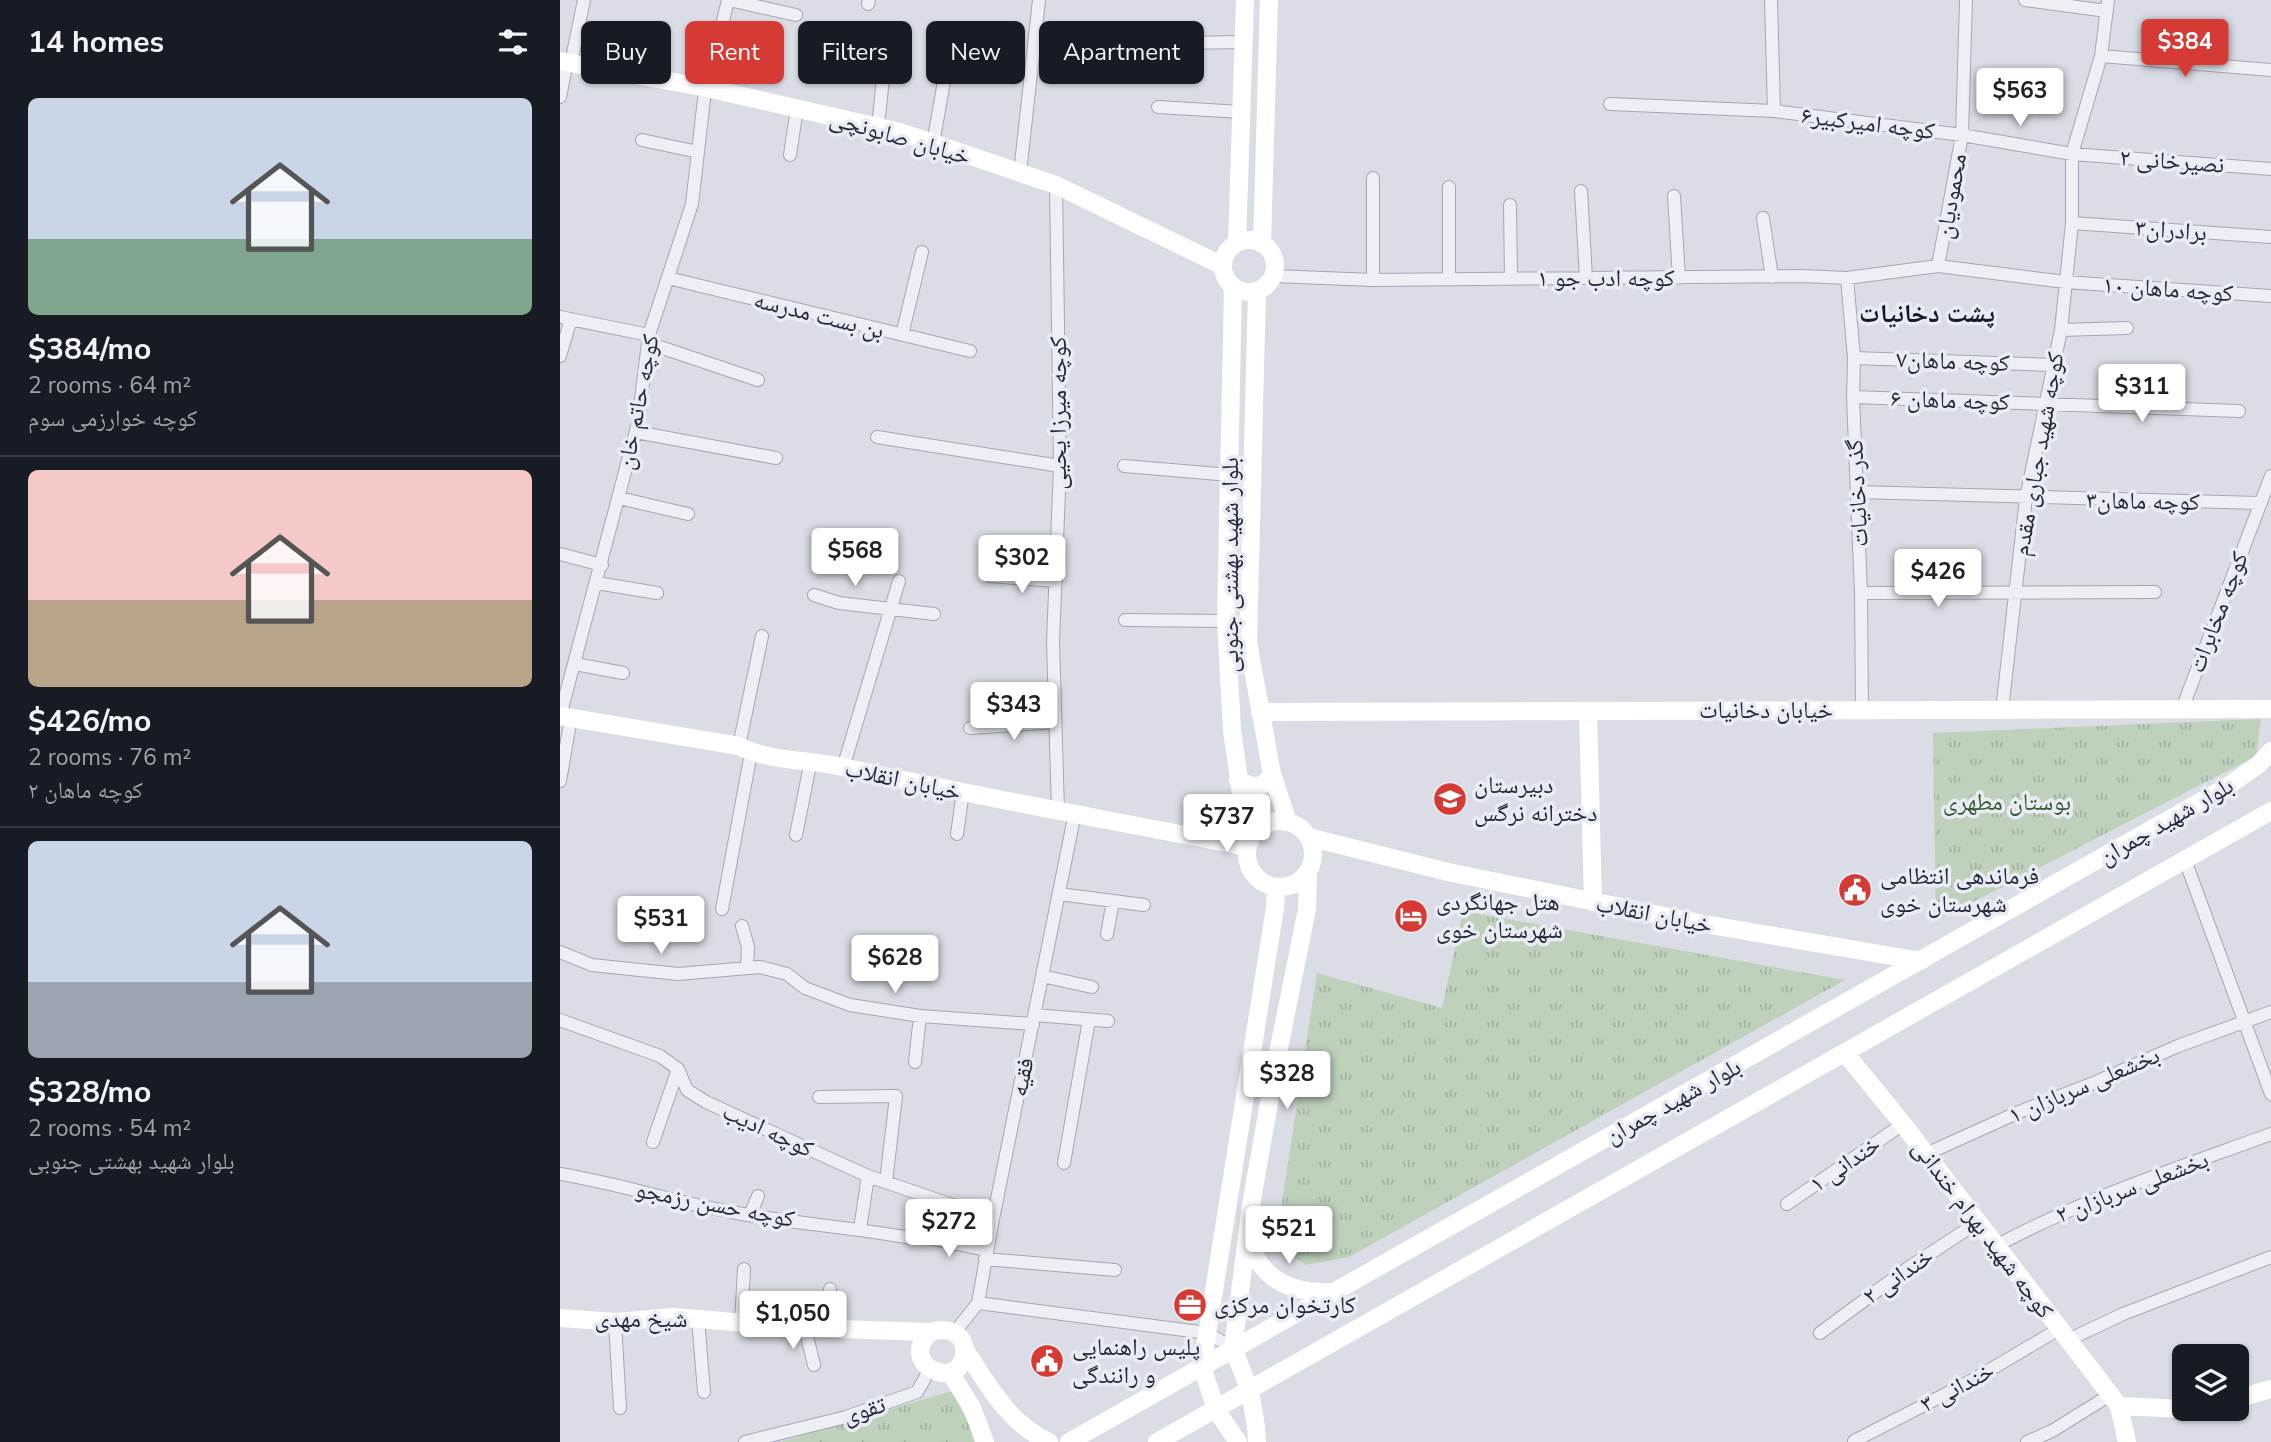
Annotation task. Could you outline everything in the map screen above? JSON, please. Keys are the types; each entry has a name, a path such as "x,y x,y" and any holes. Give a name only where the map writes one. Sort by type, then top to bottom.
{"main road":[{"path":"1237,243 1245,0"},
{"path":"1262,244 1269,0"},
{"name":"خیابان صابونچی","path":"566,62 797,108 878,127 933,144 1056,185 1223,266"},
{"path":"1249,240 1262,244 1271,252 1275,264 1273,276 1267,286 1257,291 1244,292 1233,287 1225,278 1223,266 1227,253 1237,243 1249,240"},
{"name":"بلوار شهید بهشتی جنوبی","path":"1233,287 1226,621 1232,730 1248,845"},
{"name":"بلوار شهید بهشتی جنوبی","path":"1257,291 1248,642 1272,774 1288,822"},
{"name":"خیابان دخانیات","path":"1260,712 2271,709"},
{"path":"1588,710 1592,902"},
{"name":"خیابان انقلاب","path":"564,717 811,760 963,792 1248,845"},
{"name":"بلوار شهید چمران","path":"1069,1442 2228,786 2258,765 2271,751"},
{"path":"1238,780 1249,786 1259,787 1267,783 1272,774"},
{"name":"بلوار شهید چمران","path":"1157,1442 2271,811"},
{"path":"1256,1442 1250,1391 1233,1348 1247,1237 1276,1063 1307,909 1308,872 1313,854 1303,830 1288,822 1278,821 1260,827 1248,845 1246,858 1250,869 1265,885 1276,888 1294,884 1308,872"},
{"name":"خیابان انقلاب","path":"1308,837 1448,872 1592,902 1921,961"},
{"path":"1238,1442 1216,1410 1202,1366 1276,888"},
{"name":"کوچه شهید بهرام خندانی","path":"1845,1053 1903,1124 2114,1401"},
{"path":"1247,1237 1262,1267 1278,1282 1298,1290 1332,1292"},
{"name":"شیخ مهدی","path":"560,1318 615,1322 674,1317 805,1328 931,1332"},
{"path":"959,1341 961,1362 950,1372 943,1373 924,1364 920,1350 926,1337 931,1332 945,1329 959,1341 1001,1406 1030,1433 1049,1442"},
{"path":"950,1372 972,1408 985,1442"},
{"path":"2249,1395 2271,1389"},
{"path":"2127,1442 2114,1401 2172,1408"}],"street":[{"path":"560,97 566,62 584,0"},
{"path":"729,0 796,15"},
{"name":"کوچه حاتم خان","path":"560,781 564,717 575,664 636,432 648,339 692,204 707,88 729,0"},
{"path":"1020,173 1039,0"},
{"path":"1772,0 1774,111"},
{"name":"محمودیان","path":"1938,266 1962,135 1966,0"},
{"path":"2025,0 2108,6"},
{"name":"کوچه شهید جباری مقدم","path":"2002,710 2026,498 2061,331 2072,223 2072,154 2101,56 2108,6"},
{"path":"1204,43 1244,42"},
{"path":"2101,56 2271,69"},
{"path":"878,127 882,84"},
{"path":"933,144 944,84"},
{"name":"کوچه امیرکبیر۶","path":"1610,104 1774,111 1962,135 2072,154"},
{"path":"1158,107 1242,112"},
{"path":"790,155 797,108"},
{"path":"642,140 698,152"},
{"name":"نصیرخانی ۲","path":"2072,154 2271,169"},
{"path":"1373,178 1373,280"},
{"name":"کوچه میرزا یحیی","path":"1056,185 1060,466 1053,642 1055,722 1066,812"},
{"path":"1448,187 1448,279"},
{"path":"1581,191 1586,278"},
{"path":"1674,196 1679,278"},
{"path":"1510,205 1511,279"},
{"path":"1763,218 1772,277"},
{"name":"برادران۳","path":"2072,223 2271,237"},
{"path":"902,335 922,252"},
{"name":"کوچه ادب جو ۱","path":"1273,276 1373,280 1802,276 1847,278 1938,266"},
{"name":"کوچه ماهان ۱۰","path":"1938,266 2065,282 2271,296"},
{"name":"بن بست مدرسه","path":"667,278 971,351"},
{"name":"گذر دخانیات","path":"1847,278 1854,358 1862,709"},
{"path":"560,356 565,318 648,339 758,380"},
{"path":"2061,331 2127,328"},
{"name":"کوچه ماهان۷","path":"1854,358 2052,365"},
{"name":"کوچه ماهان ۶","path":"1853,397 2239,411"},
{"path":"636,432 776,458"},
{"path":"877,437 1060,466"},
{"path":"1124,466 1230,475"},
{"name":"کوچه مخابرات","path":"2182,709 2271,476"},
{"name":"کوچه ماهان۳","path":"1857,492 2259,503"},
{"path":"619,498 688,514"},
{"path":"560,554 602,565"},
{"path":"990,576 1056,581"},
{"path":"843,768 899,581"},
{"path":"597,583 657,593"},
{"path":"1861,593 2155,592"},
{"path":"814,596 839,603 934,614"},
{"path":"1125,620 1226,621"},
{"path":"722,909 762,636"},
{"path":"575,664 623,673"},
{"path":"970,728 1055,722"},
{"path":"796,835 811,760"},
{"path":"957,834 963,792"},
{"name":"فقیه","path":"959,1341 978,1303 1059,894 1066,812"},
{"path":"2185,860 2271,1094"},
{"path":"1059,894 1143,905"},
{"path":"1107,934 1113,901"},
{"path":"742,926 748,947 747,968"},
{"path":"560,952 592,965 678,974 760,967 786,974 805,988 850,1005 920,1016 1108,1021"},
{"path":"1042,976 1092,987"},
{"name":"بخشعلی سربازان ۱","path":"1926,1154 2178,1046 2271,1012"},
{"path":"915,1062 920,1016"},
{"name":"کوچه ادیب","path":"560,1020 660,1056 678,1069 687,1090 706,1102 868,1176 993,1219"},
{"path":"1064,1163 1090,1020"},
{"path":"653,1142 678,1069"},
{"path":"819,1097 896,1096 886,1182"},
{"name":"خندانی ۱","path":"1787,1204 1903,1124"},
{"name":"بخشعلی سربازان ۲","path":"1996,1246 2034,1225 2118,1190 2271,1134"},
{"name":"کوچه حسن رزمجو","path":"560,1174 609,1182 724,1211 911,1238 919,1236 986,1255 1115,1270"},
{"path":"860,1229 868,1176"},
{"path":"750,1215 758,1196"},
{"name":"خندانی ۲","path":"1820,1334 1908,1268 1978,1222"},
{"name":"خندانی ۳","path":"1854,1441 2063,1334 2271,1257"},
{"path":"741,1322 744,1269"},
{"path":"830,1289 830,1328"},
{"path":"978,1303 1207,1333 1233,1348"},
{"path":"698,1319 704,1392"},
{"path":"615,1322 620,1408"},
{"path":"805,1328 814,1365"},
{"name":"تقوی","path":"745,1442 846,1417 917,1392 930,1369"},
{"path":"2027,1442 2114,1401"}],"green space":[{"name":"بوستان مطهری","path":"2261,719 2256,756 1936,921 1933,733"},
{"path":"1463,911 1845,980 1349,1257 1305,1265 1276,1241 1317,973 1442,1008"},
{"path":"952,1391 969,1424 974,1442 780,1442"}],"place":[{"name":"دبیرستان دخترانه نرگس","path":"1450,799"},
{"name":"فرماندهی انتظامی شهرستان خوی","path":"1855,890"},
{"name":"هتل جهانگردی شهرستان خوی","path":"1411,916"},
{"name":"کارتخوان مرکزی","path":"1190,1305"},
{"name":"پلیس راهنمایی و رانندگی","path":"1047,1361"}],"district":[{"name":"پشت دخانیات","path":"1927,313"}]}
